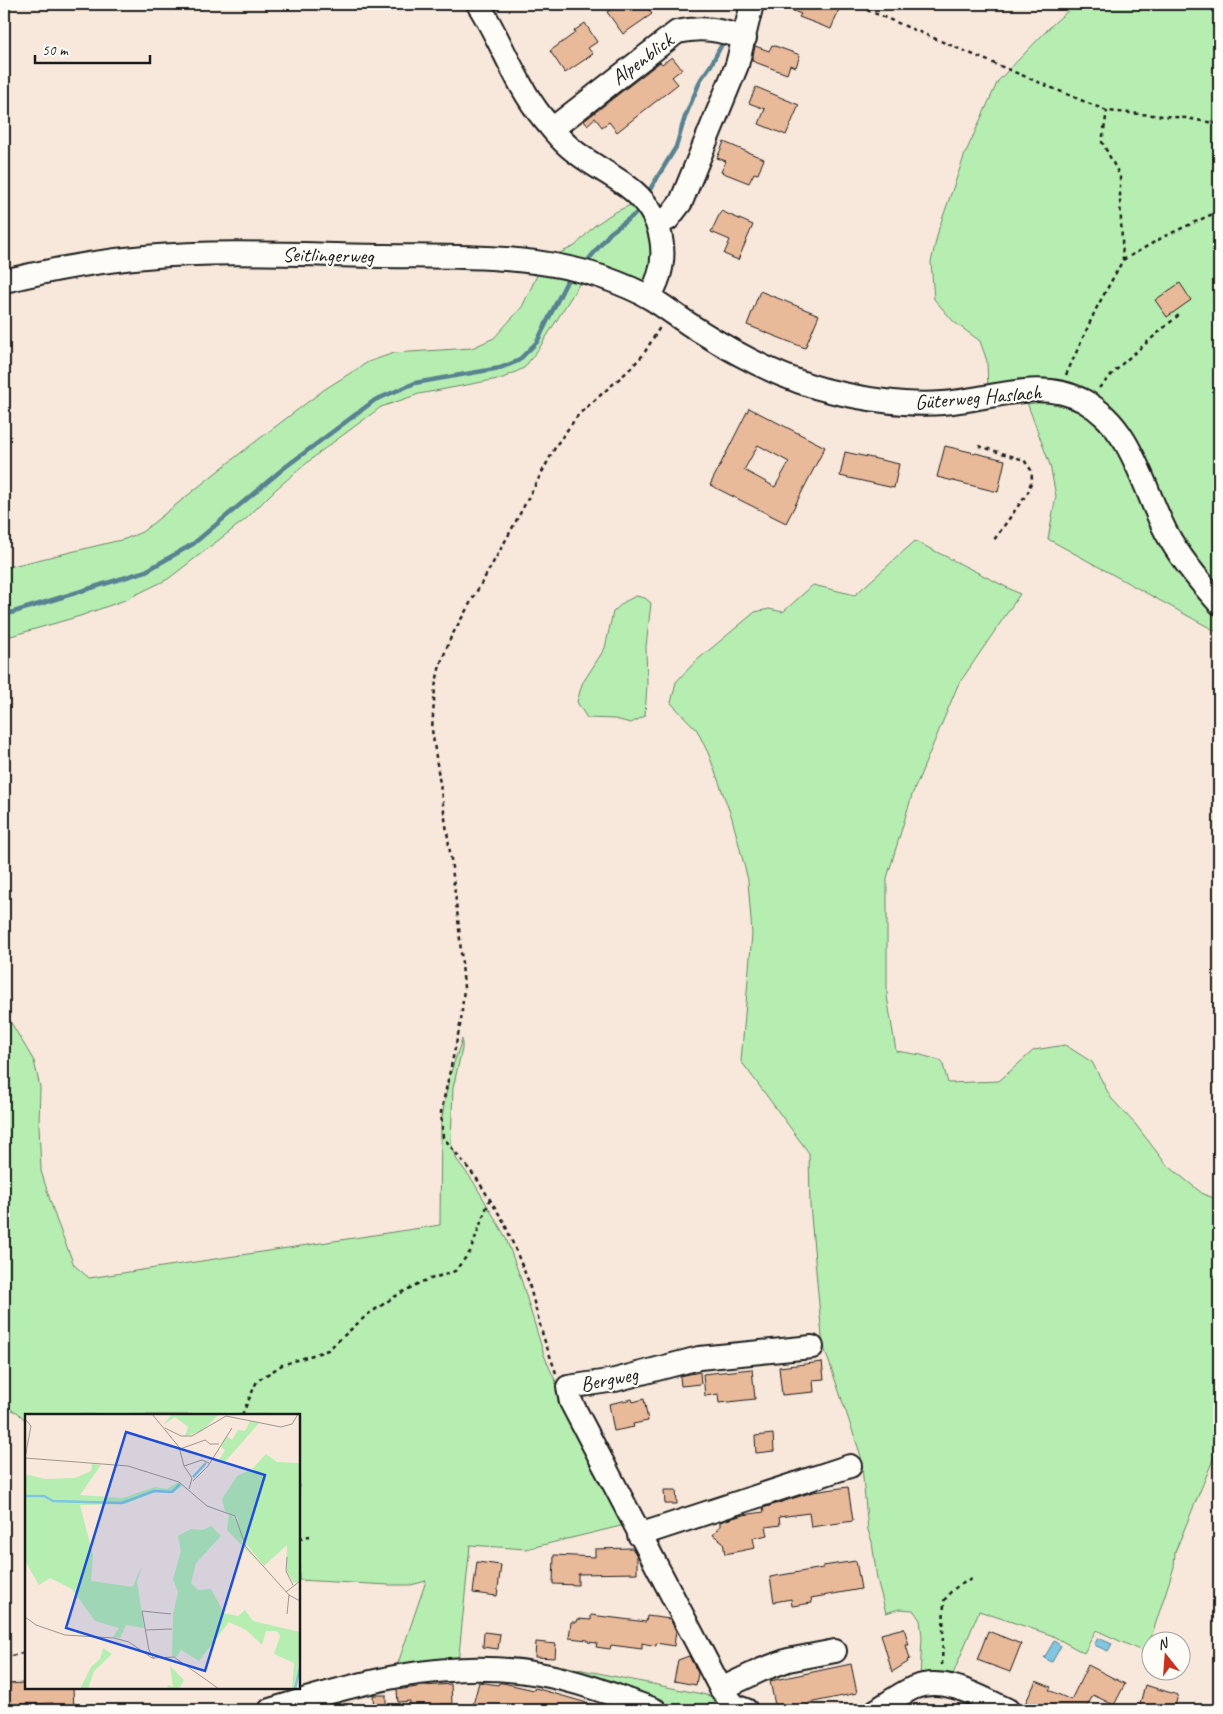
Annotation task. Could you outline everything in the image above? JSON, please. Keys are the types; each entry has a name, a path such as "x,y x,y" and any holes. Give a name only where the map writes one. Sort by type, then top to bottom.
{"street":[{"path":"478,4 524,91 552,129 568,146 630,188 647,206 657,224 664,246 658,283 649,297"},
{"path":"657,224 668,219 681,202 738,66 752,4"},
{"name":"Alpenblick","path":"552,129 677,32 693,28 721,30 745,38"},
{"name":"Seitlingerweg","path":"4,281 52,270 104,262 183,255 251,254 449,257 514,260 575,269 626,286 649,297"},
{"name":"Güterweg Haslach","path":"649,297 734,352 803,383 834,392 909,403 943,403 1040,389 1059,392 1086,403 1100,412 1115,426 1130,452 1167,534 1200,582 1219,603"},
{"name":"Bergweg","path":"746,1710 735,1706 721,1688 639,1535 571,1402 568,1388 615,1380 698,1358 812,1346"},
{"path":"639,1535 850,1466"},
{"path":"721,1688 788,1660 835,1650"},
{"path":"270,1710 381,1679 412,1674 488,1669 518,1670 562,1678 655,1710"},
{"path":"877,1710 914,1688 927,1684 940,1684 963,1690 1008,1710"}],"path":[{"path":"867,10 1107,110 1186,118 1219,124"},
{"path":"1059,392 1096,309 1122,260 1120,176 1102,142 1107,110"},
{"path":"1122,260 1165,236 1219,211"},
{"path":"568,1388 556,1374 551,1362 520,1256 504,1222 490,1198 443,1137 440,1112 461,1020 464,988 460,928 432,730 435,687 440,665 451,637 557,444 579,414 644,355 668,309"},
{"path":"1086,403 1123,363 1180,313"},
{"path":"979,446 1024,460 1031,470 1032,479 1028,492 994,540"},
{"path":"242,1414 257,1381 282,1365 328,1350 368,1315 421,1282 455,1271 470,1252 490,1198"},
{"path":"300,1538 310,1536"},
{"path":"940,1684 943,1655 944,1601 949,1592 972,1579"},
{"path":"4,1658 25,1652"}],"green space":[{"path":"1076,4 1219,4 1219,597 1198,572 1108,411 988,390 987,361 980,341 954,322 934,299 931,262 939,228 965,154 998,81 1054,23"},
{"path":"635,203 656,238 652,272 643,281 627,279 551,257 575,246 594,226 613,213"},
{"path":"540,269 583,278 540,347 524,368 503,378 419,394 381,407 320,452 276,489 246,519 168,579 125,600 80,616 4,638 4,568 125,539 142,532 238,455 325,389 368,362 394,353 472,348 494,338 522,307"},
{"path":"1045,395 1103,422 1219,611 1219,633 1048,539 1056,496 1050,465 1025,397"},
{"path":"915,541 1020,594 958,685 912,795 887,878 887,996 896,1051 942,1061 948,1083 999,1081 1034,1050 1065,1045 1092,1062 1111,1098 1136,1125 1166,1164 1203,1194 1219,1200 1219,1445 1175,1552 1174,1567 1153,1632 1140,1632 1140,1650 1096,1630 1084,1653 1051,1635 979,1611 951,1679 920,1680 922,1636 920,1620 913,1610 899,1609 886,1613 877,1579 872,1542 868,1530 861,1456 822,1337 810,1205 809,1153 741,1061 752,934 748,880 732,818 709,755 697,730 671,703 676,682 696,661 755,612 769,609 783,612 813,585 855,595"},
{"path":"636,596 645,598 651,603 646,647 647,684 645,716 631,723 615,719 587,718 577,702 582,684 605,648 613,612 624,602"},
{"path":"4,1011 34,1061 40,1087 41,1171 56,1219 74,1265 89,1278 440,1225 441,1122 449,1078 462,1039 462,1049 453,1088 451,1143 457,1160 473,1181 505,1236 521,1279 544,1355 553,1376 629,1524 526,1549 470,1545 458,1664 395,1672 426,1581 411,1585 389,1585 300,1580 300,1414 25,1414 25,1420 17,1412 4,1407"},
{"path":"563,1666 710,1696 739,1710 672,1710 607,1686 554,1670"}],"water":[{"path":"1098,1638 1112,1644 1108,1651 1094,1645"},
{"path":"1054,1641 1061,1646 1052,1662 1044,1658"}],"building":[{"path":"619,4 645,4 652,14 623,34 607,12"},
{"path":"778,4 841,4 831,29 799,17 801,14"},
{"path":"585,23 597,42 588,48 593,54 565,73 550,51 575,33 574,31"},
{"path":"772,45 800,55 796,67 790,65 787,74 752,61 755,46 769,51"},
{"path":"672,57 682,69 672,77 678,84 617,132 609,122 602,127 595,118 587,125 584,121 660,62 662,64"},
{"path":"756,87 799,105 786,135 759,124 765,109 749,103"},
{"path":"724,142 764,159 758,174 754,173 749,183 721,172 726,161 717,158"},
{"path":"721,211 753,225 738,260 724,254 730,240 711,232"},
{"path":"1180,283 1191,300 1167,317 1155,300"},
{"path":"760,291 819,315 805,348 747,325"},
{"path":"749,408 825,447 786,523 710,485","holes":["758,445 789,462 775,487 744,470"]},
{"path":"945,446 1005,460 998,492 937,477"},
{"path":"845,452 899,464 894,488 840,476"},
{"path":"822,1362 824,1379 813,1380 814,1392 782,1395 779,1367"},
{"path":"752,1369 755,1399 719,1403 718,1394 705,1396 703,1374"},
{"path":"700,1372 701,1384 681,1386 680,1376"},
{"path":"632,1399 633,1402 644,1399 648,1421 633,1424 634,1427 614,1431 609,1404"},
{"path":"773,1434 774,1451 756,1453 755,1436"},
{"path":"848,1487 853,1521 811,1527 809,1513 779,1517 780,1525 766,1527 768,1535 753,1538 755,1548 725,1554 723,1542 713,1535 720,1526 720,1522 743,1515 764,1512 763,1508 813,1492"},
{"path":"664,1490 676,1490 677,1504 665,1504"},
{"path":"632,1548 637,1556 637,1573 578,1574 578,1585 553,1584 554,1555 595,1557 595,1549"},
{"path":"856,1561 861,1589 811,1598 812,1603 792,1606 791,1599 774,1602 770,1577"},
{"path":"477,1562 501,1565 497,1596 473,1593"},
{"path":"591,1615 646,1622 647,1616 670,1619 676,1631 674,1646 656,1643 656,1646 642,1643 642,1649 611,1645 610,1649 596,1647 597,1643 588,1642 588,1640 569,1638 571,1622 577,1622 578,1619 591,1620"},
{"path":"904,1628 909,1645 906,1645 910,1659 892,1672 881,1634"},
{"path":"988,1631 1021,1644 1010,1672 977,1660"},
{"path":"484,1632 500,1634 498,1649 483,1647"},
{"path":"536,1642 556,1644 555,1658 535,1657"},
{"path":"689,1656 698,1673 696,1685 674,1681 678,1660"},
{"path":"851,1664 857,1693 809,1703 809,1706 776,1710 770,1681"},
{"path":"1088,1665 1125,1684 1114,1705 1093,1695 1087,1707 1094,1710 1022,1710 1036,1681 1051,1687 1049,1690 1071,1700"},
{"path":"479,1682 498,1685 503,1683 534,1690 535,1688 601,1707 600,1710 493,1710 473,1705"},
{"path":"25,1683 25,1689 73,1689 74,1710 53,1710 53,1703 4,1705 4,1684"},
{"path":"451,1684 452,1704 441,1704 442,1710 416,1710 416,1706 410,1706 410,1701 398,1702 397,1690"},
{"path":"1145,1685 1178,1695 1174,1710 1139,1708"},
{"path":"373,1695 386,1695 386,1710 374,1710"}],"waterway":[{"path":"649,191 676,147 685,117 701,79 722,44"},
{"path":"585,264 610,233 638,212"},
{"path":"4,615 146,571 193,544 284,468 375,400 415,383 500,368 518,361 537,342 569,277"}]}
